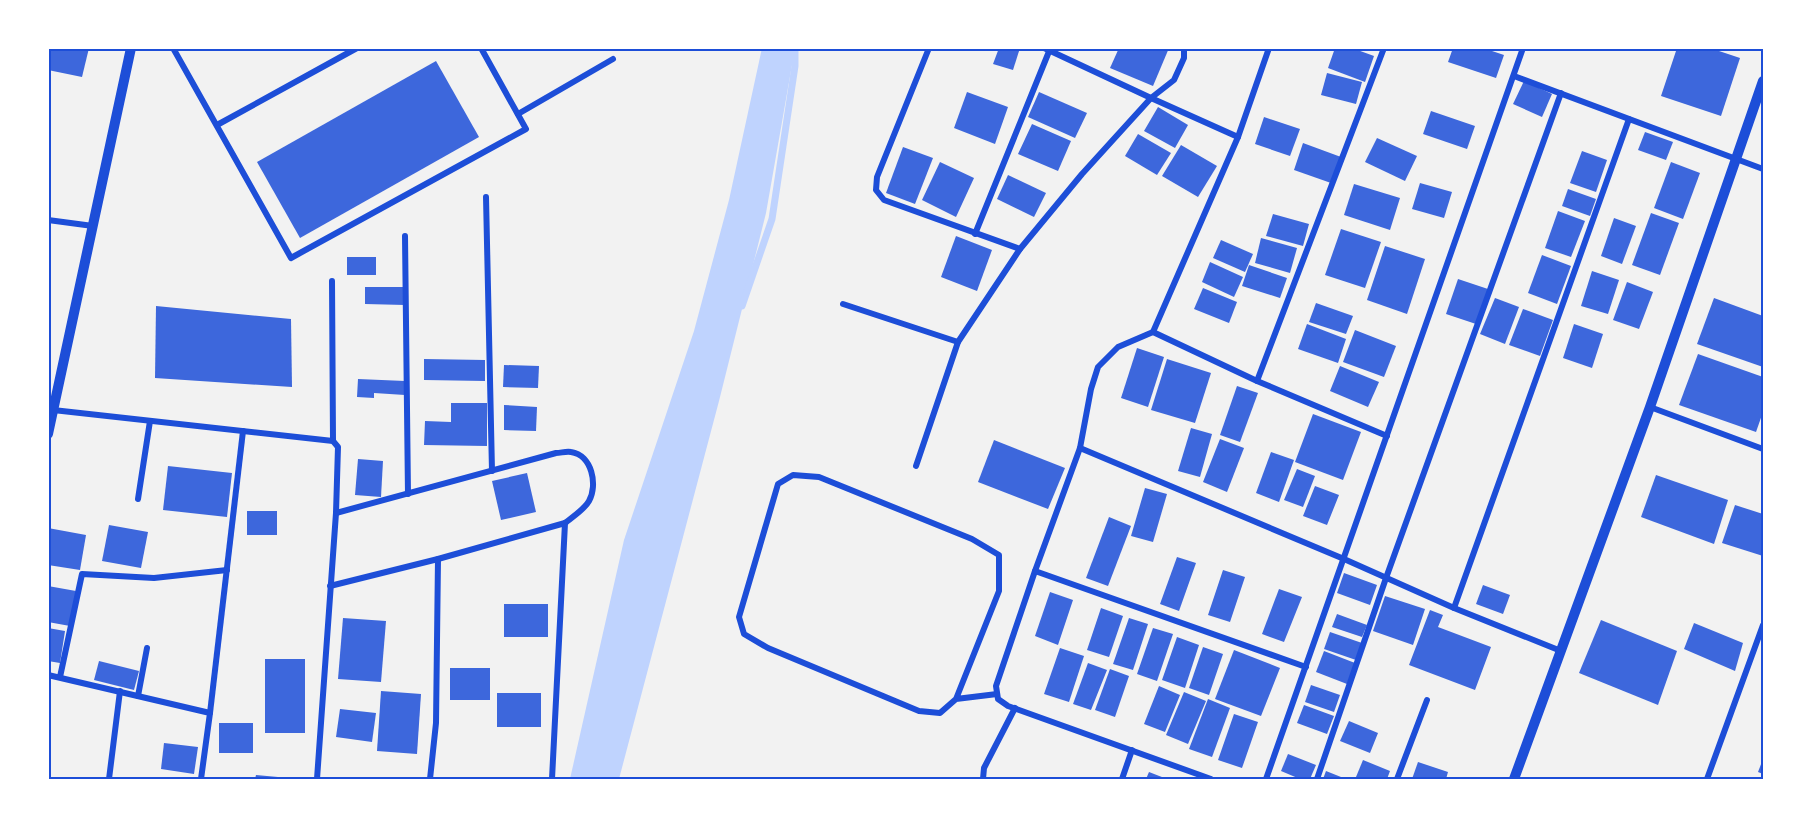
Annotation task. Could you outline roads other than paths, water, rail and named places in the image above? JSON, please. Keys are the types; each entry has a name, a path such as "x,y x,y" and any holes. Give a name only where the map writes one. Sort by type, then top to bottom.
{"street":[{"path":"48,434 131,48"},
{"path":"173,48 291,258 526,129 481,48"},
{"path":"217,125 357,48"},
{"path":"929,48 877,177 876,190 884,200 1020,249"},
{"path":"916,466 958,342 1020,249 1082,174 1151,98 1174,80 1184,58 1184,48"},
{"path":"1211,779 1015,708 998,699 996,686 1080,448 1091,389 1098,367 1118,347 1153,332 1238,137 1269,48"},
{"path":"1257,381 1384,48"},
{"path":"1266,779 1523,48"},
{"path":"975,234 1048,49 1238,137"},
{"path":"518,114 613,59"},
{"path":"1514,76 1763,169"},
{"path":"1514,779 1650,407 1763,81"},
{"path":"1317,779 1386,578 1561,93"},
{"path":"1454,608 1629,119"},
{"path":"486,197 492,471"},
{"path":"48,220 93,226"},
{"path":"405,236 408,494"},
{"path":"317,779 336,513 338,447 333,441 332,280"},
{"path":"843,304 958,342"},
{"path":"1153,332 1257,381 1387,436"},
{"path":"1650,407 1763,449"},
{"path":"53,410 333,441"},
{"path":"138,499 150,421"},
{"path":"201,779 243,431"},
{"path":"1080,448 1454,608 1561,651"},
{"path":"330,586 438,559 564,523 588,505 594,492 594,477 582,456 570,452 556,453 336,513"},
{"path":"956,699 999,591 999,555 972,539 819,477 793,475 778,484 739,617 744,634 768,648 919,711 940,713 956,699 997,693"},
{"path":"552,779 564,523"},
{"path":"430,779 436,723 438,559"},
{"path":"60,677 82,574 154,578 227,570"},
{"path":"1035,571 1306,667"},
{"path":"1707,779 1763,625"},
{"path":"138,696 147,648"},
{"path":"48,675 210,713"},
{"path":"109,779 120,691"},
{"path":"1397,779 1427,700"},
{"path":"983,779 984,768 1015,708"},
{"path":"1122,779 1132,750"}],"water":[{"path":"762,48 795,48 766,213 719,401 619,779 570,779 624,540 694,331 729,200"}],"waterway":[{"path":"742,306 772,219 795,66 795,48"}]}
